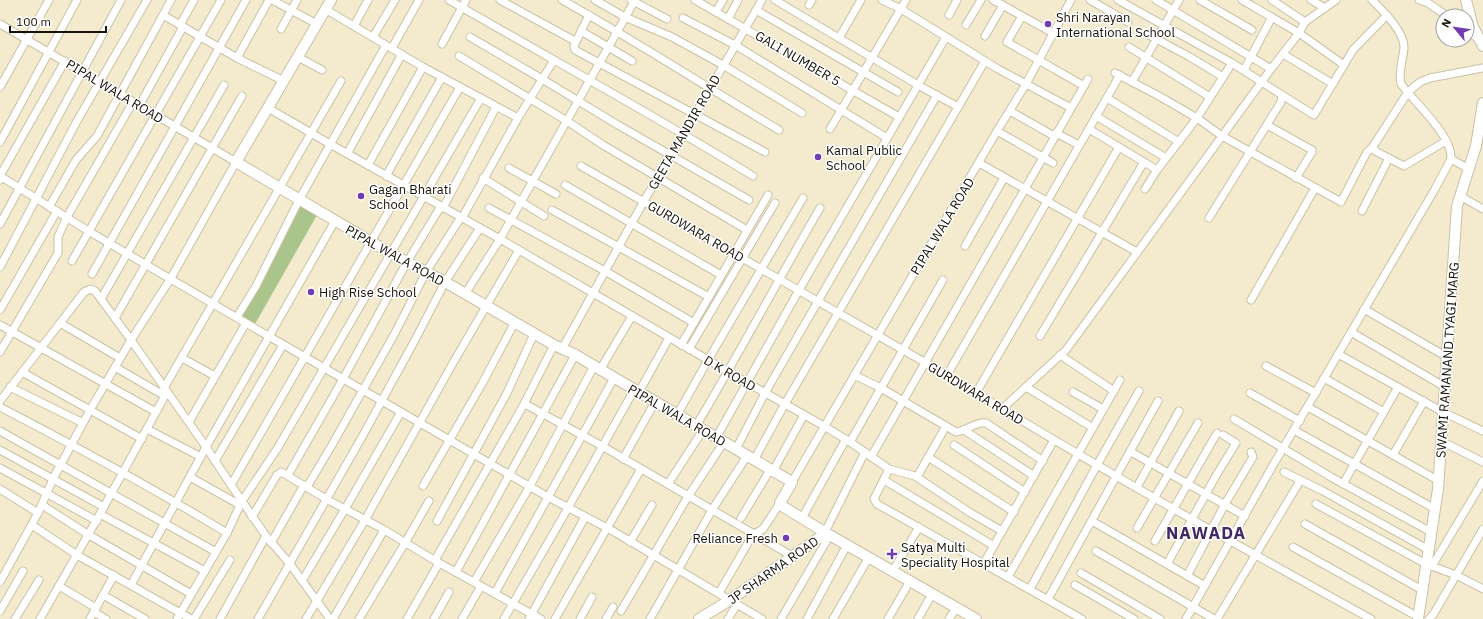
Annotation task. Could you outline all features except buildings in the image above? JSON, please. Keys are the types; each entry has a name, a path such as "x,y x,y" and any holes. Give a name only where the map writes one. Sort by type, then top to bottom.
{"street":[{"path":"0,87 49,0"},
{"path":"0,142 76,0"},
{"path":"0,224 120,0"},
{"path":"0,267 50,170 98,82 147,0"},
{"path":"49,207 76,160 97,136 171,0"},
{"path":"0,352 58,253 58,237 67,217 182,26 194,0"},
{"path":"72,261 90,232 221,0"},
{"path":"92,274 246,0"},
{"path":"237,58 271,0 317,24"},
{"path":"281,29 297,0"},
{"path":"0,582 32,525 60,465 90,410 131,340 171,278 236,162 331,0"},
{"path":"354,26 368,0"},
{"path":"374,37 395,0"},
{"path":"237,317 256,286 299,200 330,144 389,46 419,0"},
{"path":"449,0 590,82 683,133 753,176"},
{"path":"442,44 466,0"},
{"path":"500,0 575,41"},
{"path":"562,0 618,31 709,89 779,130"},
{"path":"595,0 625,17 672,37 723,65 802,113"},
{"path":"716,12 723,0"},
{"path":"728,19 738,0"},
{"name":"GEETA MANDIR ROAD","path":"407,619 524,404 558,347 593,293 670,155 762,0"},
{"path":"775,0 958,107"},
{"path":"839,38 861,0"},
{"path":"882,0 901,9 1026,84 1071,108"},
{"path":"830,129 906,0"},
{"path":"966,25 981,0"},
{"name":"PIPAL WALA ROAD","path":"780,503 877,334 1026,84 1071,0"},
{"path":"1090,0 1128,22"},
{"path":"1118,0 1244,70 1314,116 1344,65 1359,43 1387,15"},
{"path":"1156,0 1252,56 1271,69"},
{"path":"1132,82 1179,0"},
{"path":"1200,0 1252,30"},
{"path":"1242,0 1299,33 1344,65"},
{"path":"1272,0 1305,22"},
{"path":"1310,0 1325,8"},
{"path":"1002,410 1066,350 1282,54 1299,33 1305,22 1336,0"},
{"path":"1419,0 1428,3 1435,8"},
{"path":"1466,0 1473,27 1482,43"},
{"path":"465,294 511,220 601,63 634,1 667,19"},
{"name":"GALI NUMBER 5","path":"699,1 899,117"},
{"path":"949,14 954,1"},
{"path":"1186,619 1451,159 1446,141 1430,116 1401,84 1400,78 1404,46 1403,40 1387,15 1375,1"},
{"path":"985,36 998,2 1053,33"},
{"path":"325,9 424,67 518,118"},
{"path":"756,10 898,92"},
{"path":"163,15 237,58 284,81"},
{"path":"589,15 575,41 574,49 765,152"},
{"path":"1022,16 1007,42 1084,86"},
{"path":"1244,70 1272,17"},
{"path":"684,18 735,45 888,138"},
{"name":"PIPAL WALA ROAD","path":"0,25 193,136 370,242 487,306 534,334 575,355 792,482"},
{"path":"581,31 632,61"},
{"path":"1147,34 1223,77"},
{"path":"470,37 749,200"},
{"path":"621,611 720,440 746,382 946,37"},
{"path":"1129,47 1210,97"},
{"path":"348,154 402,54"},
{"path":"1282,54 1333,84"},
{"path":"459,56 530,98 603,145 748,230"},
{"path":"298,57 322,70"},
{"path":"271,543 305,486 332,445 426,272 461,218 518,118 554,60"},
{"path":"650,619 712,510 750,458 784,404 985,60"},
{"path":"65,61 1,174 1,178 324,369 382,400 548,497 607,528 734,602 758,618"},
{"path":"1145,189 1157,170 1197,118 1232,63"},
{"path":"368,165 424,67"},
{"path":"947,374 1107,98 1117,74 1159,96 1197,118 1222,136 1340,202 1366,155 1408,92 1420,82 1430,78 1483,68"},
{"path":"386,176 442,77"},
{"path":"871,457 1088,79"},
{"path":"40,619 89,535 142,439 182,358 341,81"},
{"path":"101,299 224,84"},
{"path":"231,485 460,87"},
{"path":"736,449 765,393 937,95"},
{"path":"1209,218 1281,102 1282,95"},
{"path":"115,318 242,96"},
{"path":"179,616 227,533 241,503 277,449 481,98"},
{"path":"1107,98 1179,142"},
{"name":"SWAMI RAMANAND TYAGI MARG","path":"1418,618 1422,590 1429,565 1428,550 1439,482 1457,206 1476,146 1483,103"},
{"path":"288,475 407,262 442,207 496,107"},
{"name":"D K ROAD","path":"268,108 500,239 681,345 824,426 889,469"},
{"path":"1010,111 1079,146"},
{"path":"1096,116 1166,158"},
{"path":"1267,125 1312,150 1296,178"},
{"path":"1089,129 1157,170"},
{"path":"997,131 1053,163"},
{"path":"1372,148 1406,166 1446,141"},
{"path":"976,393 1119,147"},
{"path":"1362,211 1389,158"},
{"path":"1451,159 1468,169"},
{"path":"1040,336 1072,281 1103,233 1144,162"},
{"path":"979,163 1024,190 1047,201 1138,252"},
{"name":"GURDWARA ROAD","path":"581,166 947,374 1002,410 1361,617 1371,619"},
{"path":"509,168 556,194"},
{"path":"483,178 544,216"},
{"path":"965,246 1004,178"},
{"path":"565,185 721,275"},
{"path":"1251,300 1315,188"},
{"path":"681,345 768,195"},
{"path":"1460,196 1483,209"},
{"path":"677,415 803,198"},
{"path":"689,349 775,203"},
{"path":"489,208 605,271 694,323"},
{"path":"668,484 700,428 728,372 820,208"},
{"path":"552,210 709,297"},
{"path":"0,310 57,211"},
{"path":"131,585 206,447 336,221"},
{"path":"258,619 382,400 444,282 480,228"},
{"path":"306,619 365,520 419,422 519,250"},
{"path":"802,518 881,388 944,280"},
{"path":"0,401 60,323 87,290 91,289 95,291 101,299 131,340 165,392 189,422 231,485 241,503 271,543 290,564 316,601 331,619 384,530"},
{"path":"1364,309 1447,357"},
{"path":"474,582 530,486 562,424 632,316"},
{"path":"423,486 483,382 515,322"},
{"path":"60,323 120,358"},
{"path":"189,422 246,323"},
{"path":"0,325 156,412"},
{"path":"1351,332 1445,387"},
{"path":"437,521 507,393 534,334"},
{"path":"504,619 602,446 669,338"},
{"path":"215,461 283,345"},
{"path":"1338,354 1443,412 1483,431"},
{"path":"456,572 575,355"},
{"path":"1060,355 1114,391"},
{"path":"182,358 215,376"},
{"path":"1266,366 1316,393"},
{"path":"115,367 165,392"},
{"path":"22,372 142,439"},
{"path":"854,374 956,432 984,422 1043,461"},
{"path":"495,593 581,435 614,378"},
{"path":"1324,378 1384,412"},
{"path":"1008,577 1120,380"},
{"path":"10,387 83,423"},
{"path":"1026,387 1093,428"},
{"path":"1343,484 1398,387"},
{"path":"1030,589 1139,391"},
{"path":"1073,392 1103,409"},
{"path":"1250,393 1300,421"},
{"path":"1048,600 1118,477 1158,401"},
{"path":"1393,455 1424,401"},
{"path":"623,459 655,402"},
{"path":"524,404 602,446 792,556"},
{"path":"0,407 72,444 176,502 227,533"},
{"path":"1308,407 1439,482"},
{"path":"1136,487 1179,411"},
{"path":"302,581 401,412"},
{"path":"741,518 772,470 804,415"},
{"path":"1234,419 1283,450 1431,532"},
{"path":"1137,528 1198,423"},
{"path":"917,477 946,426"},
{"path":"147,429 201,457"},
{"path":"964,430 1034,476"},
{"path":"1294,430 1435,509"},
{"path":"0,431 216,552"},
{"path":"1154,541 1188,483 1220,434 1236,443 1167,564"},
{"path":"984,563 1054,440"},
{"path":"1441,441 1483,462"},
{"path":"954,445 1025,492"},
{"path":"0,450 104,507"},
{"path":"781,619 827,534 865,452"},
{"path":"1131,452 1244,516"},
{"path":"1187,576 1225,504 1253,457 1251,452"},
{"path":"928,457 1014,512"},
{"path":"0,468 47,494 154,543 205,571"},
{"path":"555,619 641,469"},
{"path":"1002,531 969,512 912,474 889,469 874,499 875,502 1082,619"},
{"path":"252,516 281,472 326,499 384,530 437,562 513,603 531,616 541,619"},
{"path":"1284,472 1323,491 1428,550"},
{"path":"190,477 241,503"},
{"path":"884,480 994,546"},
{"path":"1217,619 1300,481"},
{"path":"1429,565 1483,482"},
{"path":"0,489 38,513"},
{"path":"359,619 429,501"},
{"path":"719,594 754,534 763,529 780,503 782,506 827,534 976,619"},
{"path":"630,542 652,504"},
{"path":"1316,504 1429,565 1456,575 1483,589"},
{"path":"42,505 89,535 191,594"},
{"path":"531,616 585,517"},
{"path":"1092,521 1205,586"},
{"path":"1305,524 1422,590"},
{"path":"32,525 77,555 131,585 179,616 191,619"},
{"path":"893,571 919,527"},
{"path":"1429,619 1433,615 1483,529"},
{"name":"JP SHARMA ROAD","path":"699,619 734,602 792,556 827,534"},
{"path":"220,619 266,536"},
{"path":"807,619 847,545"},
{"path":"1293,547 1418,618"},
{"path":"1096,551 1214,619"},
{"path":"833,619 869,558"},
{"path":"194,619 230,560"},
{"path":"0,611 23,571"},
{"path":"1081,573 1160,619"},
{"path":"90,619 114,575"},
{"path":"15,619 39,580"},
{"path":"888,619 910,581"},
{"path":"1074,585 1134,619"},
{"path":"59,586 106,619"},
{"path":"462,619 481,586"},
{"path":"434,619 449,592"},
{"path":"918,619 932,594"},
{"path":"103,595 145,619"},
{"path":"580,619 592,597"},
{"path":"728,619 734,602"},
{"path":"606,619 613,607"},
{"path":"949,619 956,608"}],"green space":[{"path":"301,206 317,215 255,324 239,315"}],"place":[{"name":"Shri Narayan International School","path":"1048,24"},
{"name":"Kamal Public School","path":"818,157"},
{"name":"Gagan Bharati School","path":"361,196"},
{"name":"High Rise School","path":"311,292"},
{"name":"Reliance Fresh","path":"786,538"},
{"name":"Satya Multi Speciality Hospital","path":"892,554"}],"district":[{"name":"NAWADA","path":"1206,533"}]}
